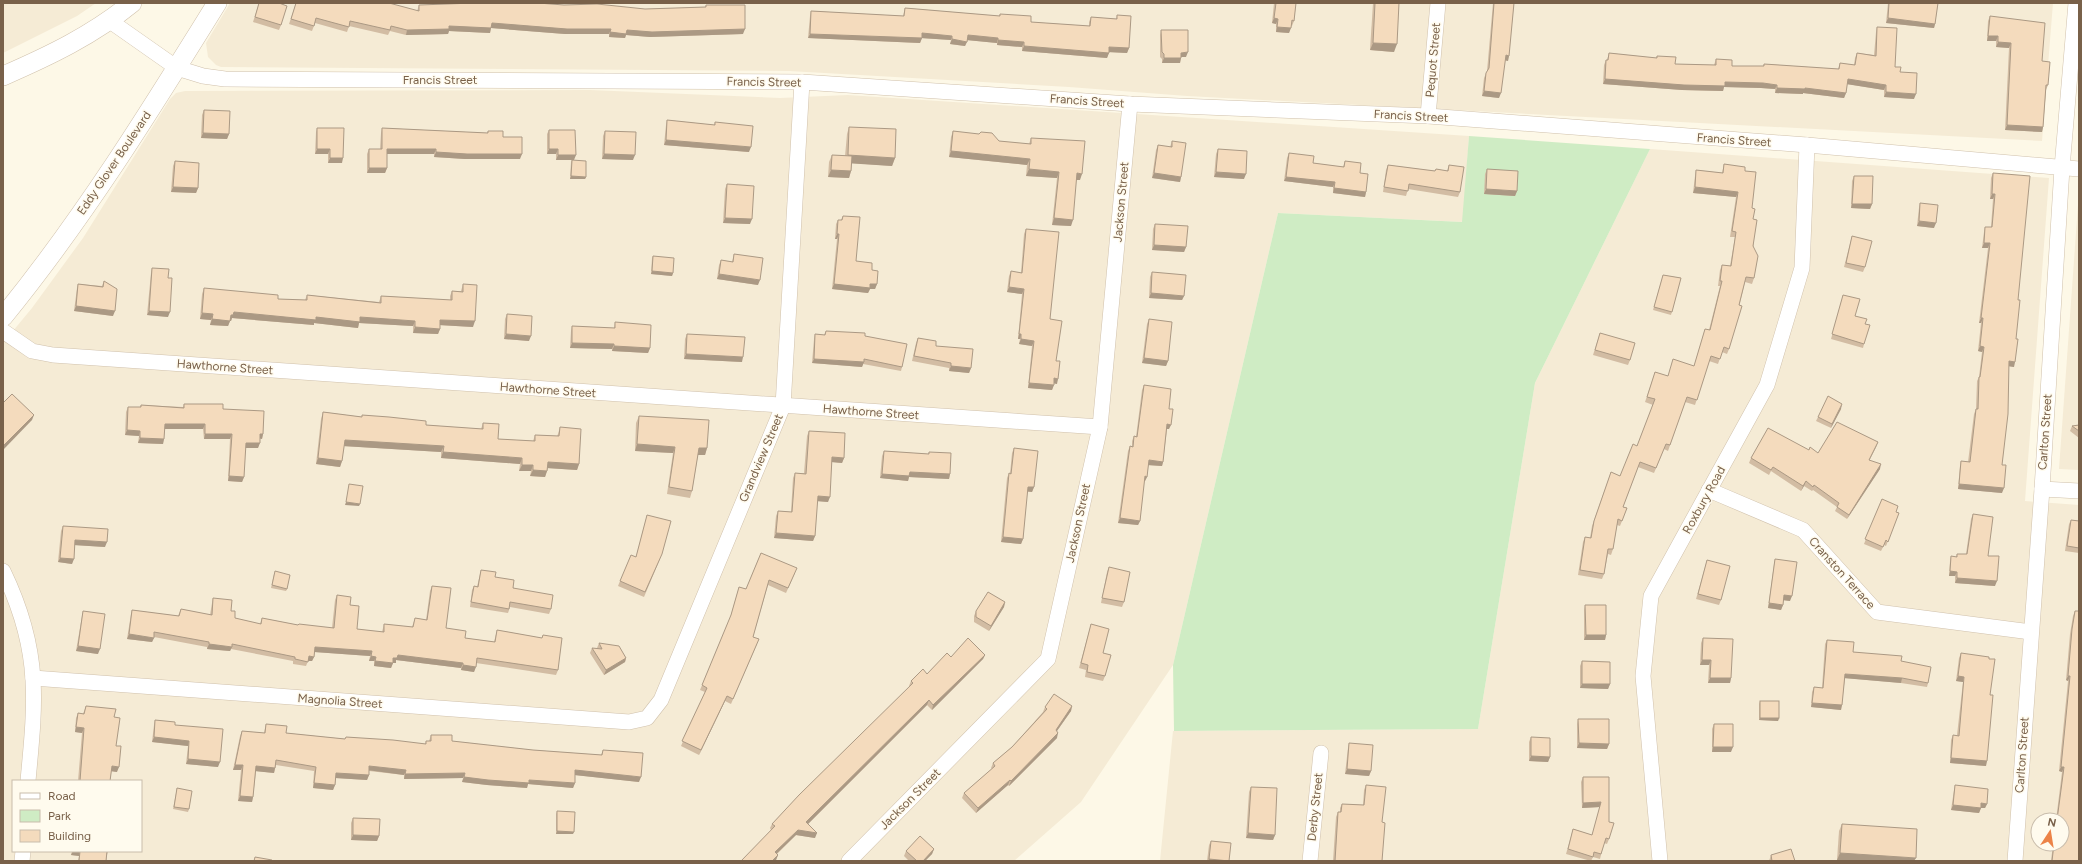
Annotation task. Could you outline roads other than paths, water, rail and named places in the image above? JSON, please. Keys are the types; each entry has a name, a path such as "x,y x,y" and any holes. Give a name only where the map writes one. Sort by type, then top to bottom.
{"street":[{"path":"3,76 66,46 110,21 132,3"},
{"name":"Eddy Glover Boulevard","path":"3,317 38,274 100,187 217,3"},
{"name":"Pequot Street","path":"1428,116 1438,3"},
{"name":"Carlton Street","path":"2015,861 2042,489 2062,168 2076,3"},
{"name":"Francis Street","path":"110,21 177,68 204,76 225,79 802,82 1130,104 1428,116 1807,145 2079,169"},
{"name":"Grandview Street","path":"647,718 661,700 783,406 802,82"},
{"name":"Jackson Street","path":"850,861 1048,659 1100,427 1130,104"},
{"name":"Roxbury Road","path":"1660,861 1643,676 1651,596 1767,385 1802,268 1807,145"},
{"name":"Hawthorne Street","path":"3,331 32,351 53,355 1100,427"},
{"path":"2042,489 2079,491"},
{"name":"Cranston Terrace","path":"1709,490 1803,530 1877,612 2031,632"},
{"path":"3,570 18,606 28,640 33,678 34,709 28,780"},
{"name":"Magnolia Street","path":"33,678 628,722 647,718"},
{"name":"Derby Street","path":"1310,861 1321,753"}]}
